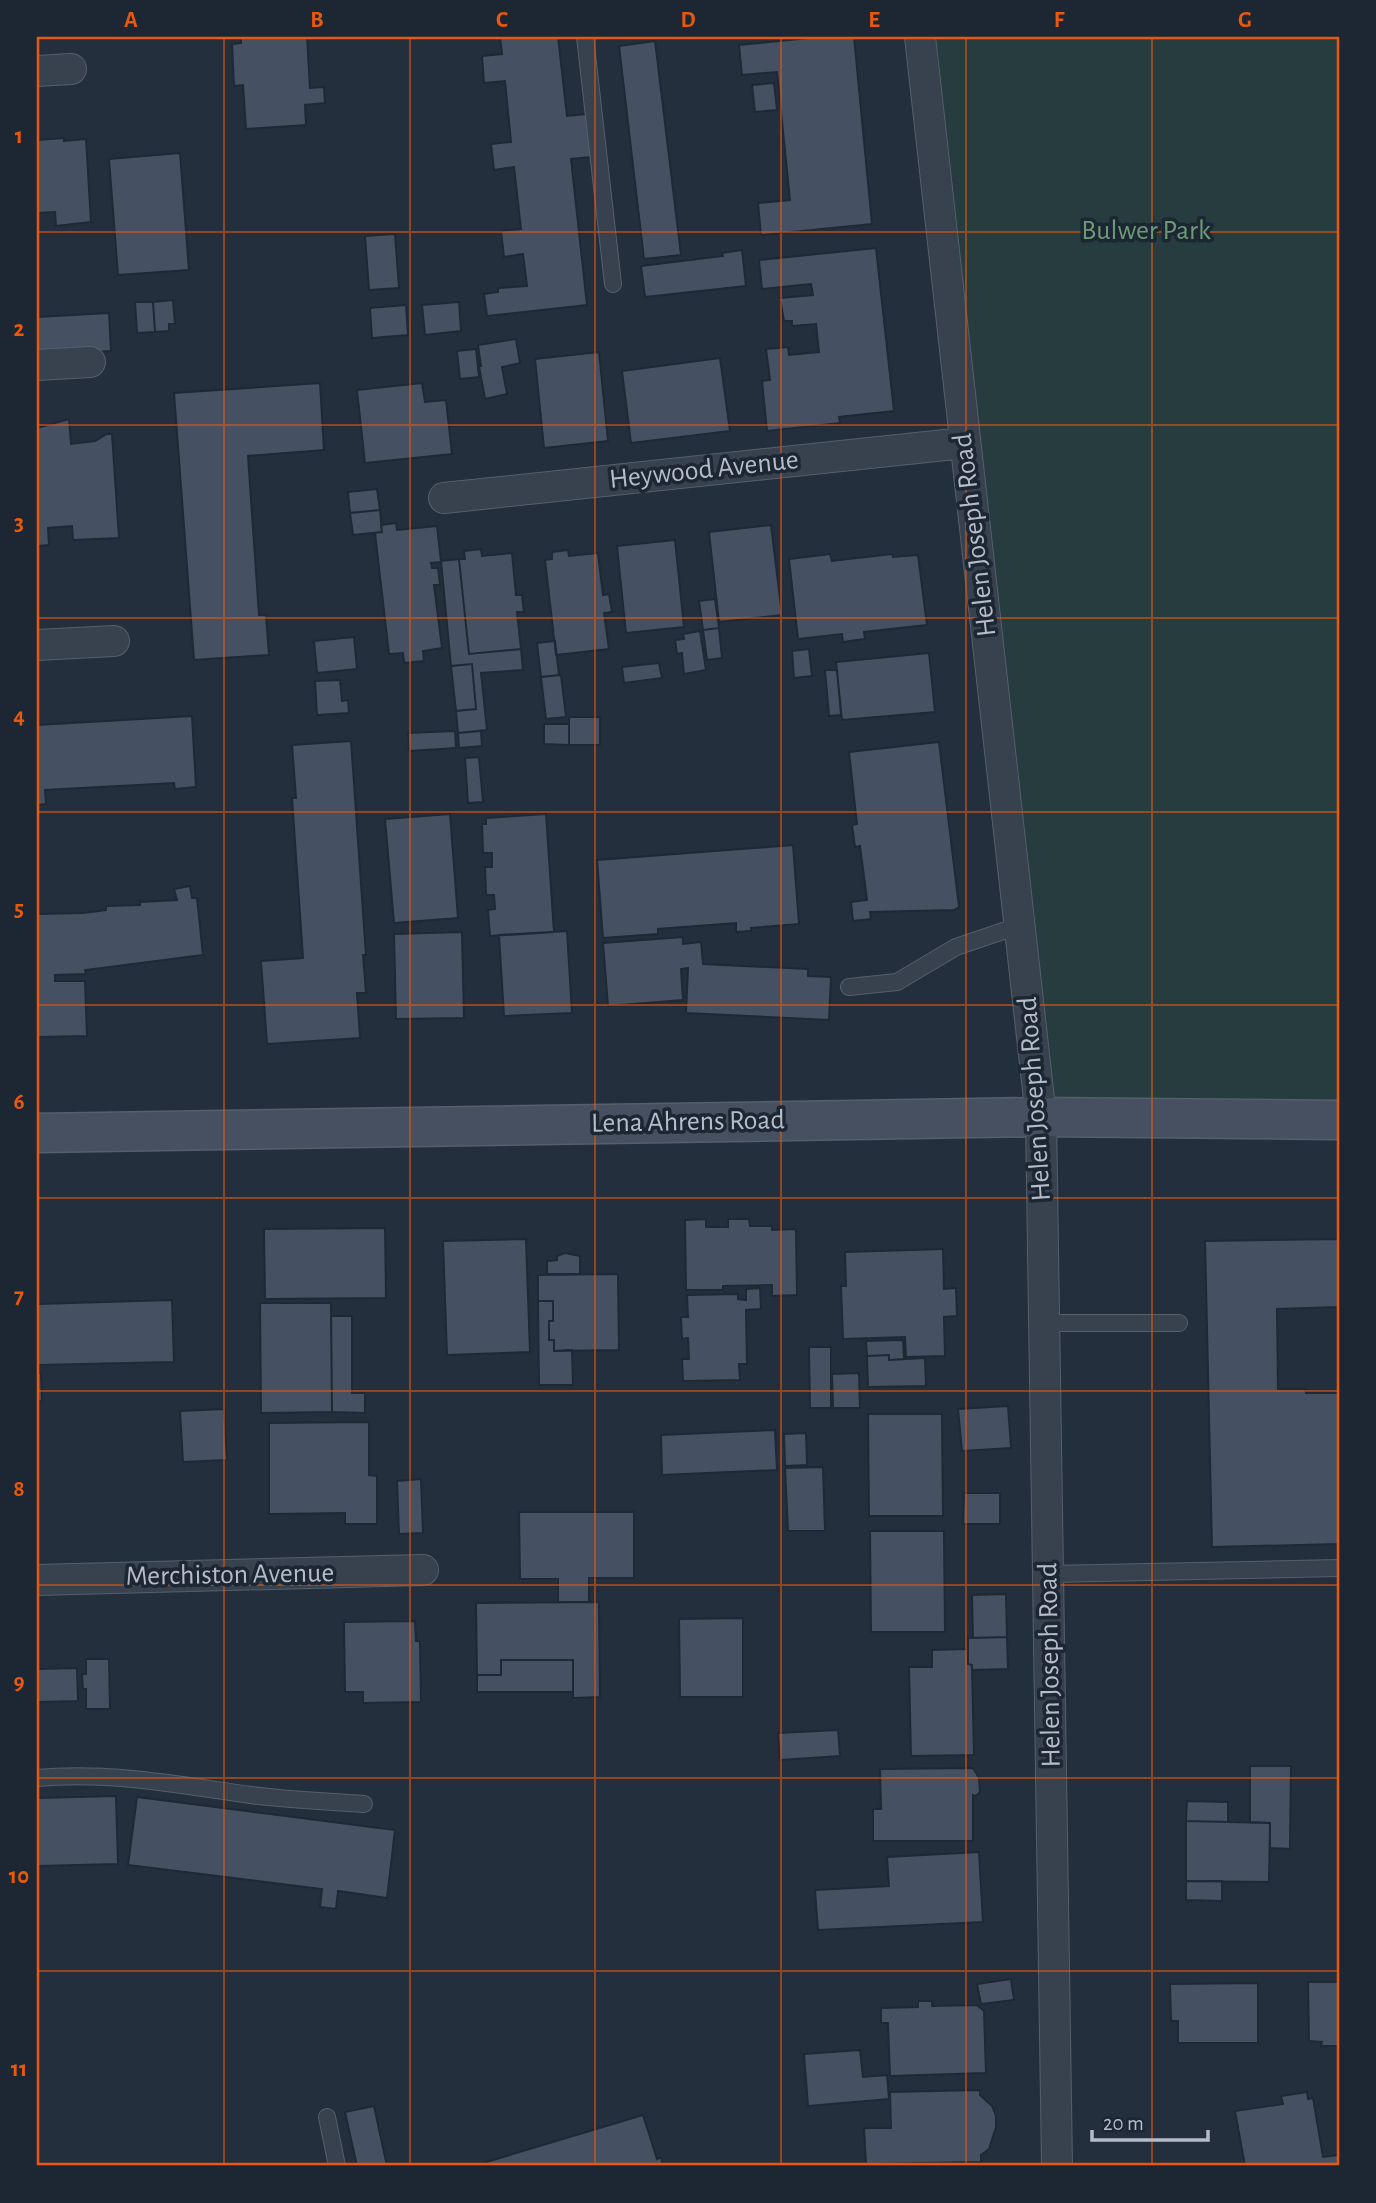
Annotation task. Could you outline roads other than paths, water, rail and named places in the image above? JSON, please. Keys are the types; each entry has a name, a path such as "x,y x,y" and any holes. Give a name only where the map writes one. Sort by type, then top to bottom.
{"main road":[{"name":"Lena Ahrens Road","path":"37,1133 1041,1117 1339,1120"}],"street":[{"name":"Helen Joseph Road","path":"920,37 1041,1117 1057,2166"},
{"path":"37,71 71,69"},
{"path":"37,365 90,362"},
{"name":"Heywood Avenue","path":"444,498 964,443"},
{"path":"37,645 114,641"},
{"name":"Merchiston Avenue","path":"37,1580 423,1570"}],"lane":[{"path":"585,37 613,284"},
{"path":"849,987 897,982 956,947 1021,925"},
{"path":"1045,1323 1179,1323"},
{"path":"1049,1574 1339,1568"},
{"path":"37,1778 73,1775 146,1780 255,1796 364,1804"},
{"path":"327,2117 337,2166"}],"park label":[{"name":"Bulwer Park","path":"1146,231"}]}
